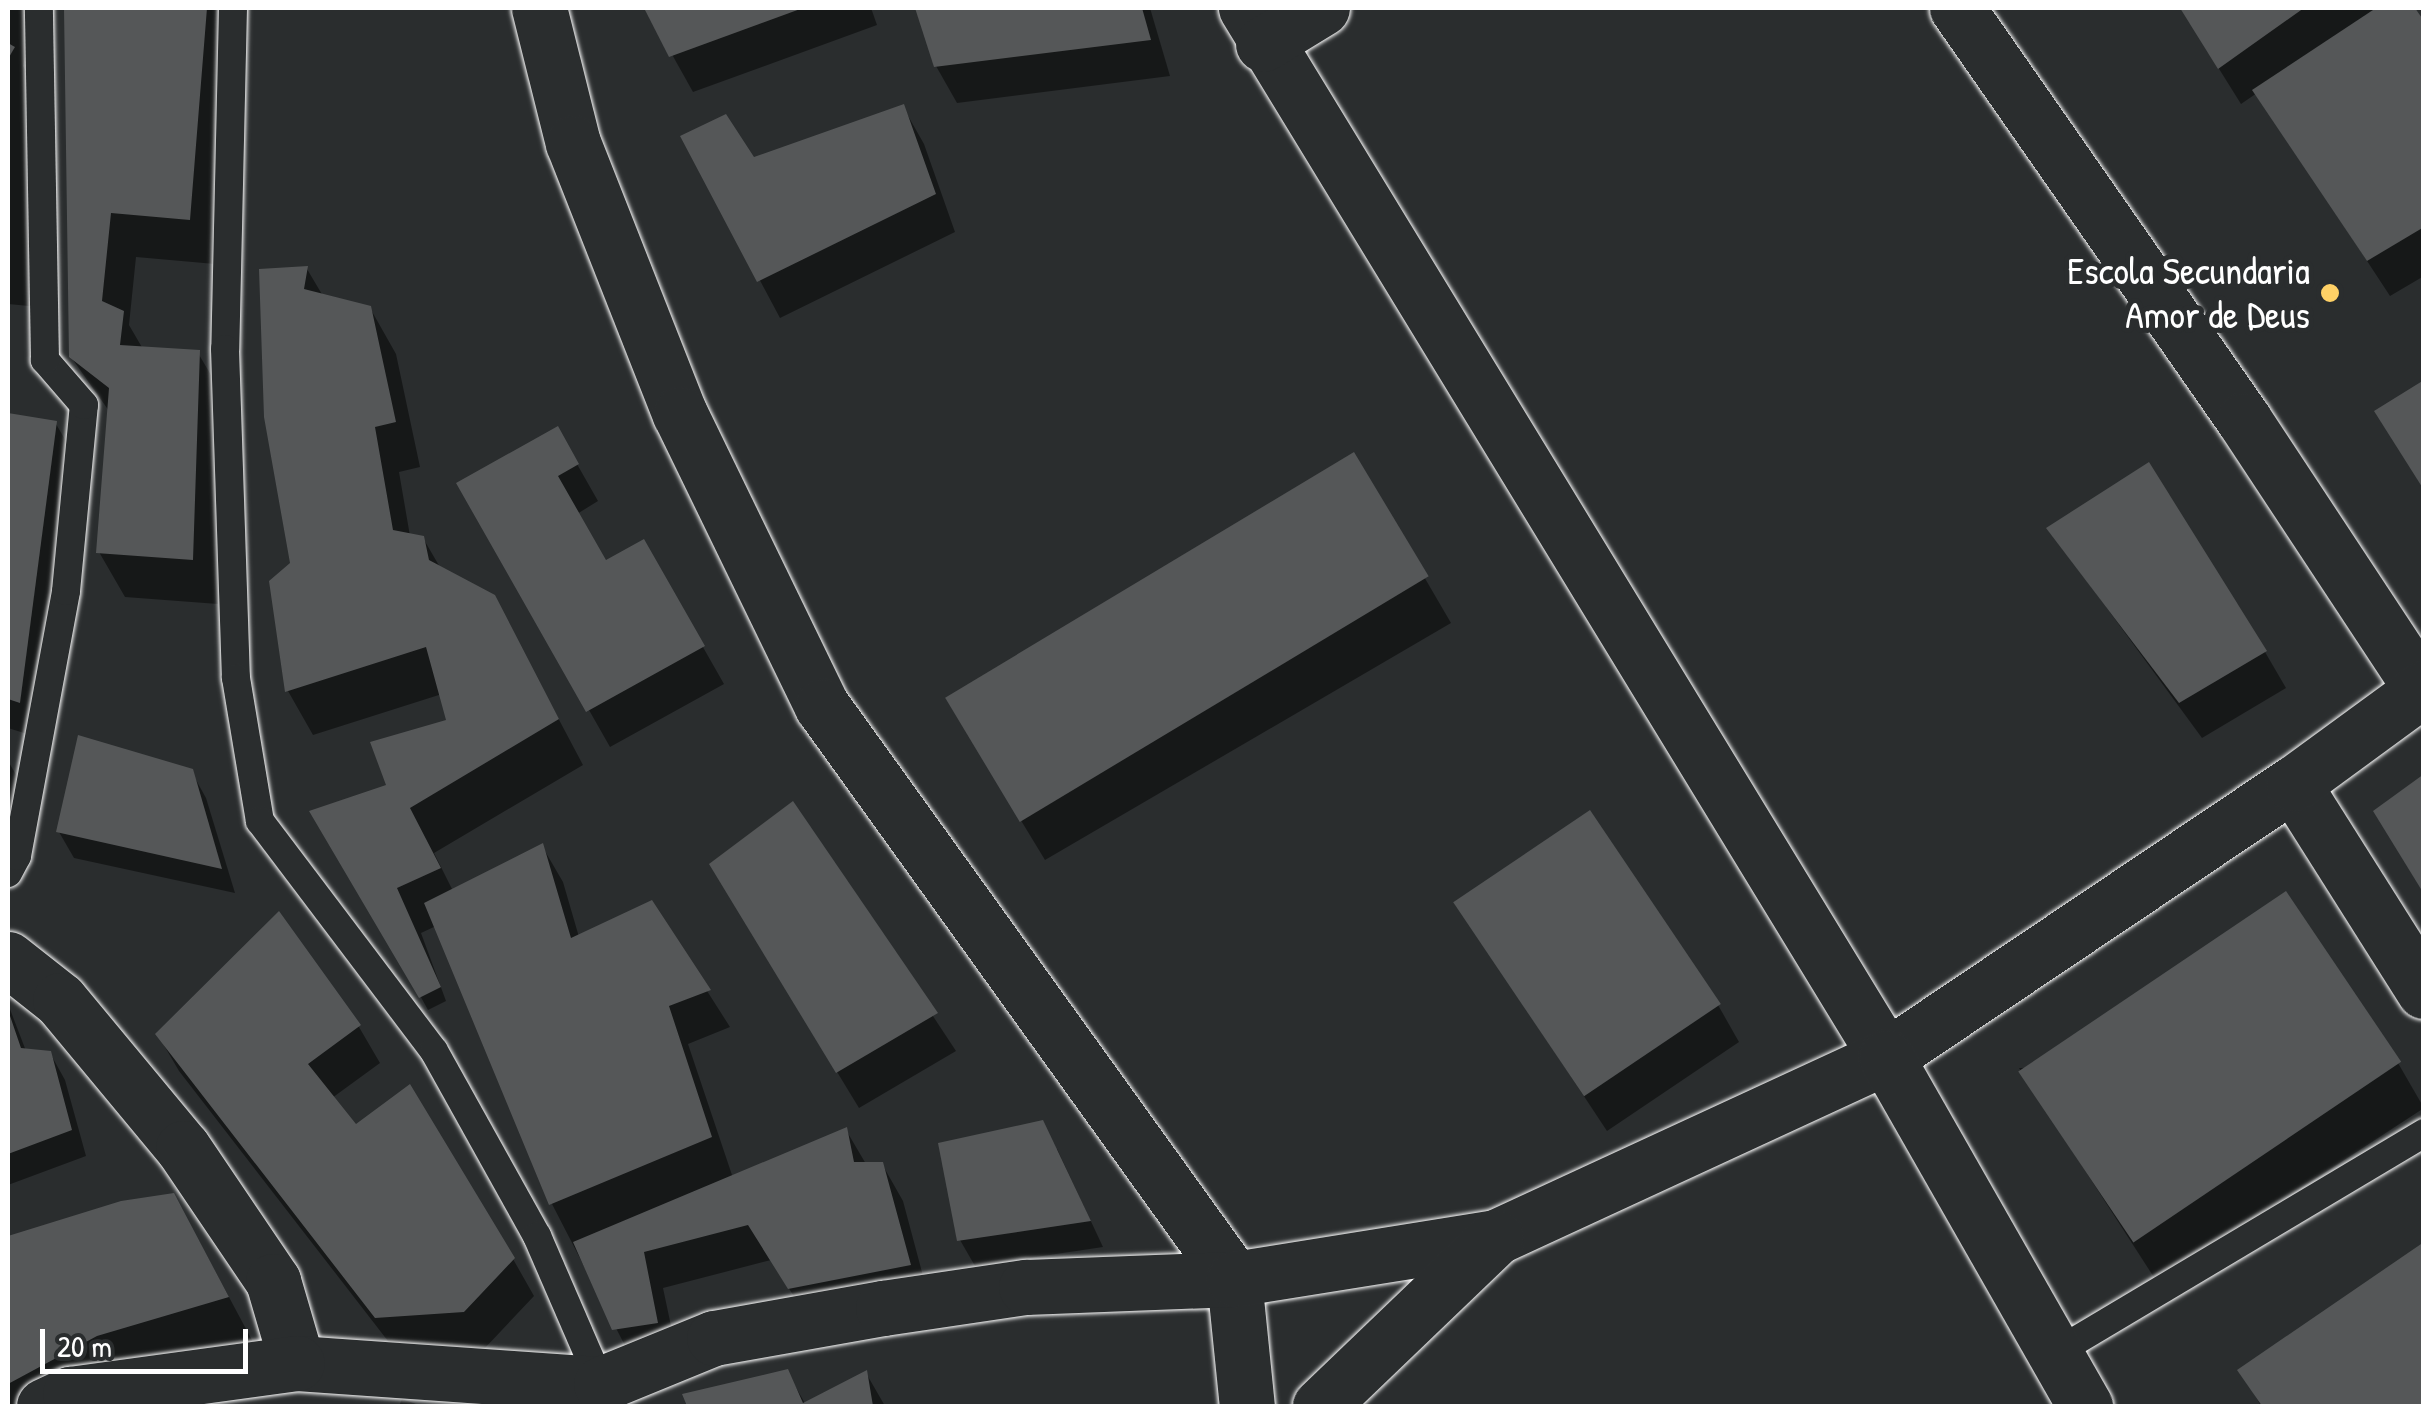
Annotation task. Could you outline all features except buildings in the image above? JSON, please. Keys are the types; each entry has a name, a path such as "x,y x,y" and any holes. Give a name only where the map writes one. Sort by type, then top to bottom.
{"street":[{"path":"538,8 573,143 680,414 822,706 1234,1279 1248,1406"},
{"path":"1322,8 1255,26 1886,1057 2085,1406"},
{"path":"44,1406 70,1394 297,1364 606,1395 714,1338 1026,1286 1234,1279 1496,1237 1886,1057 2293,784 2422,689 2244,420 1957,8"},
{"path":"2293,784 2424,991"},
{"path":"8,959 60,1000 183,1148 273,1282 297,1364"},
{"path":"1320,1406 1496,1237"}],"lane":[{"path":"8,873 17,856 66,591 84,405 44,360 39,8"},
{"path":"233,8 225,349 230,523 236,678 260,821 434,1051 537,1236 606,1395"},
{"path":"2055,1353 2424,1132"}],"place":[{"name":"Escola Secundaria Amor de Deus","path":"2330,293"}]}
